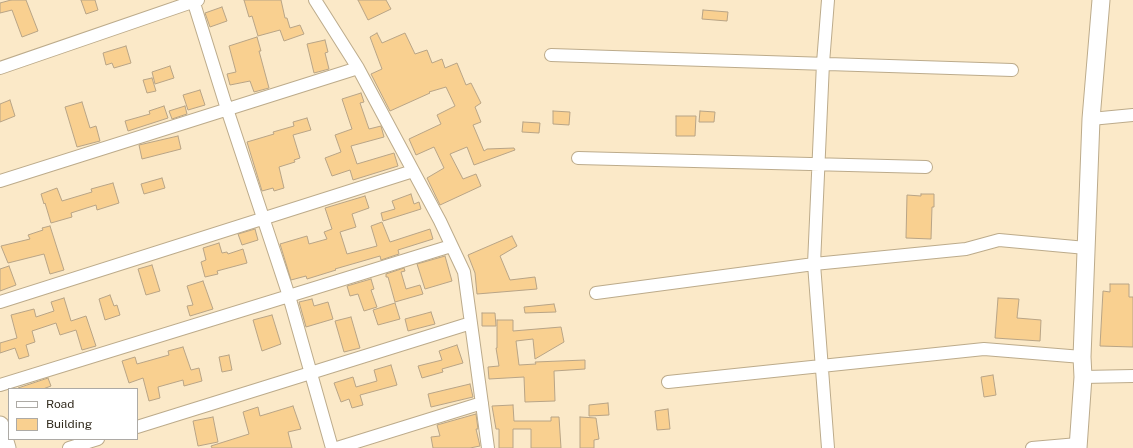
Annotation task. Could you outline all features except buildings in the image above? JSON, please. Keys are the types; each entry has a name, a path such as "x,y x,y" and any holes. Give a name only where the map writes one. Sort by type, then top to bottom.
{"main road":[{"path":"1078,446 1083,377 1082,357 1091,119 1101,0"},
{"path":"0,425 7,448"}],"street":[{"path":"0,68 195,0 227,109 289,296 332,448"},
{"path":"315,0 358,68 413,171 464,272 488,448"},
{"path":"828,0 823,63 814,264 828,448"},
{"path":"551,55 1012,70"},
{"path":"0,181 358,68"},
{"path":"1091,119 1133,114"},
{"path":"578,158 926,167"},
{"path":"0,302 413,171"},
{"path":"596,293 814,264 966,249 999,240 1086,248"},
{"path":"0,385 451,246"},
{"path":"138,427 471,323"},
{"path":"668,382 984,349 1082,357"},
{"path":"1083,377 1133,376"},
{"path":"337,448 482,403"},
{"path":"69,448 95,440"},
{"path":"1032,448 1078,446"}]}
